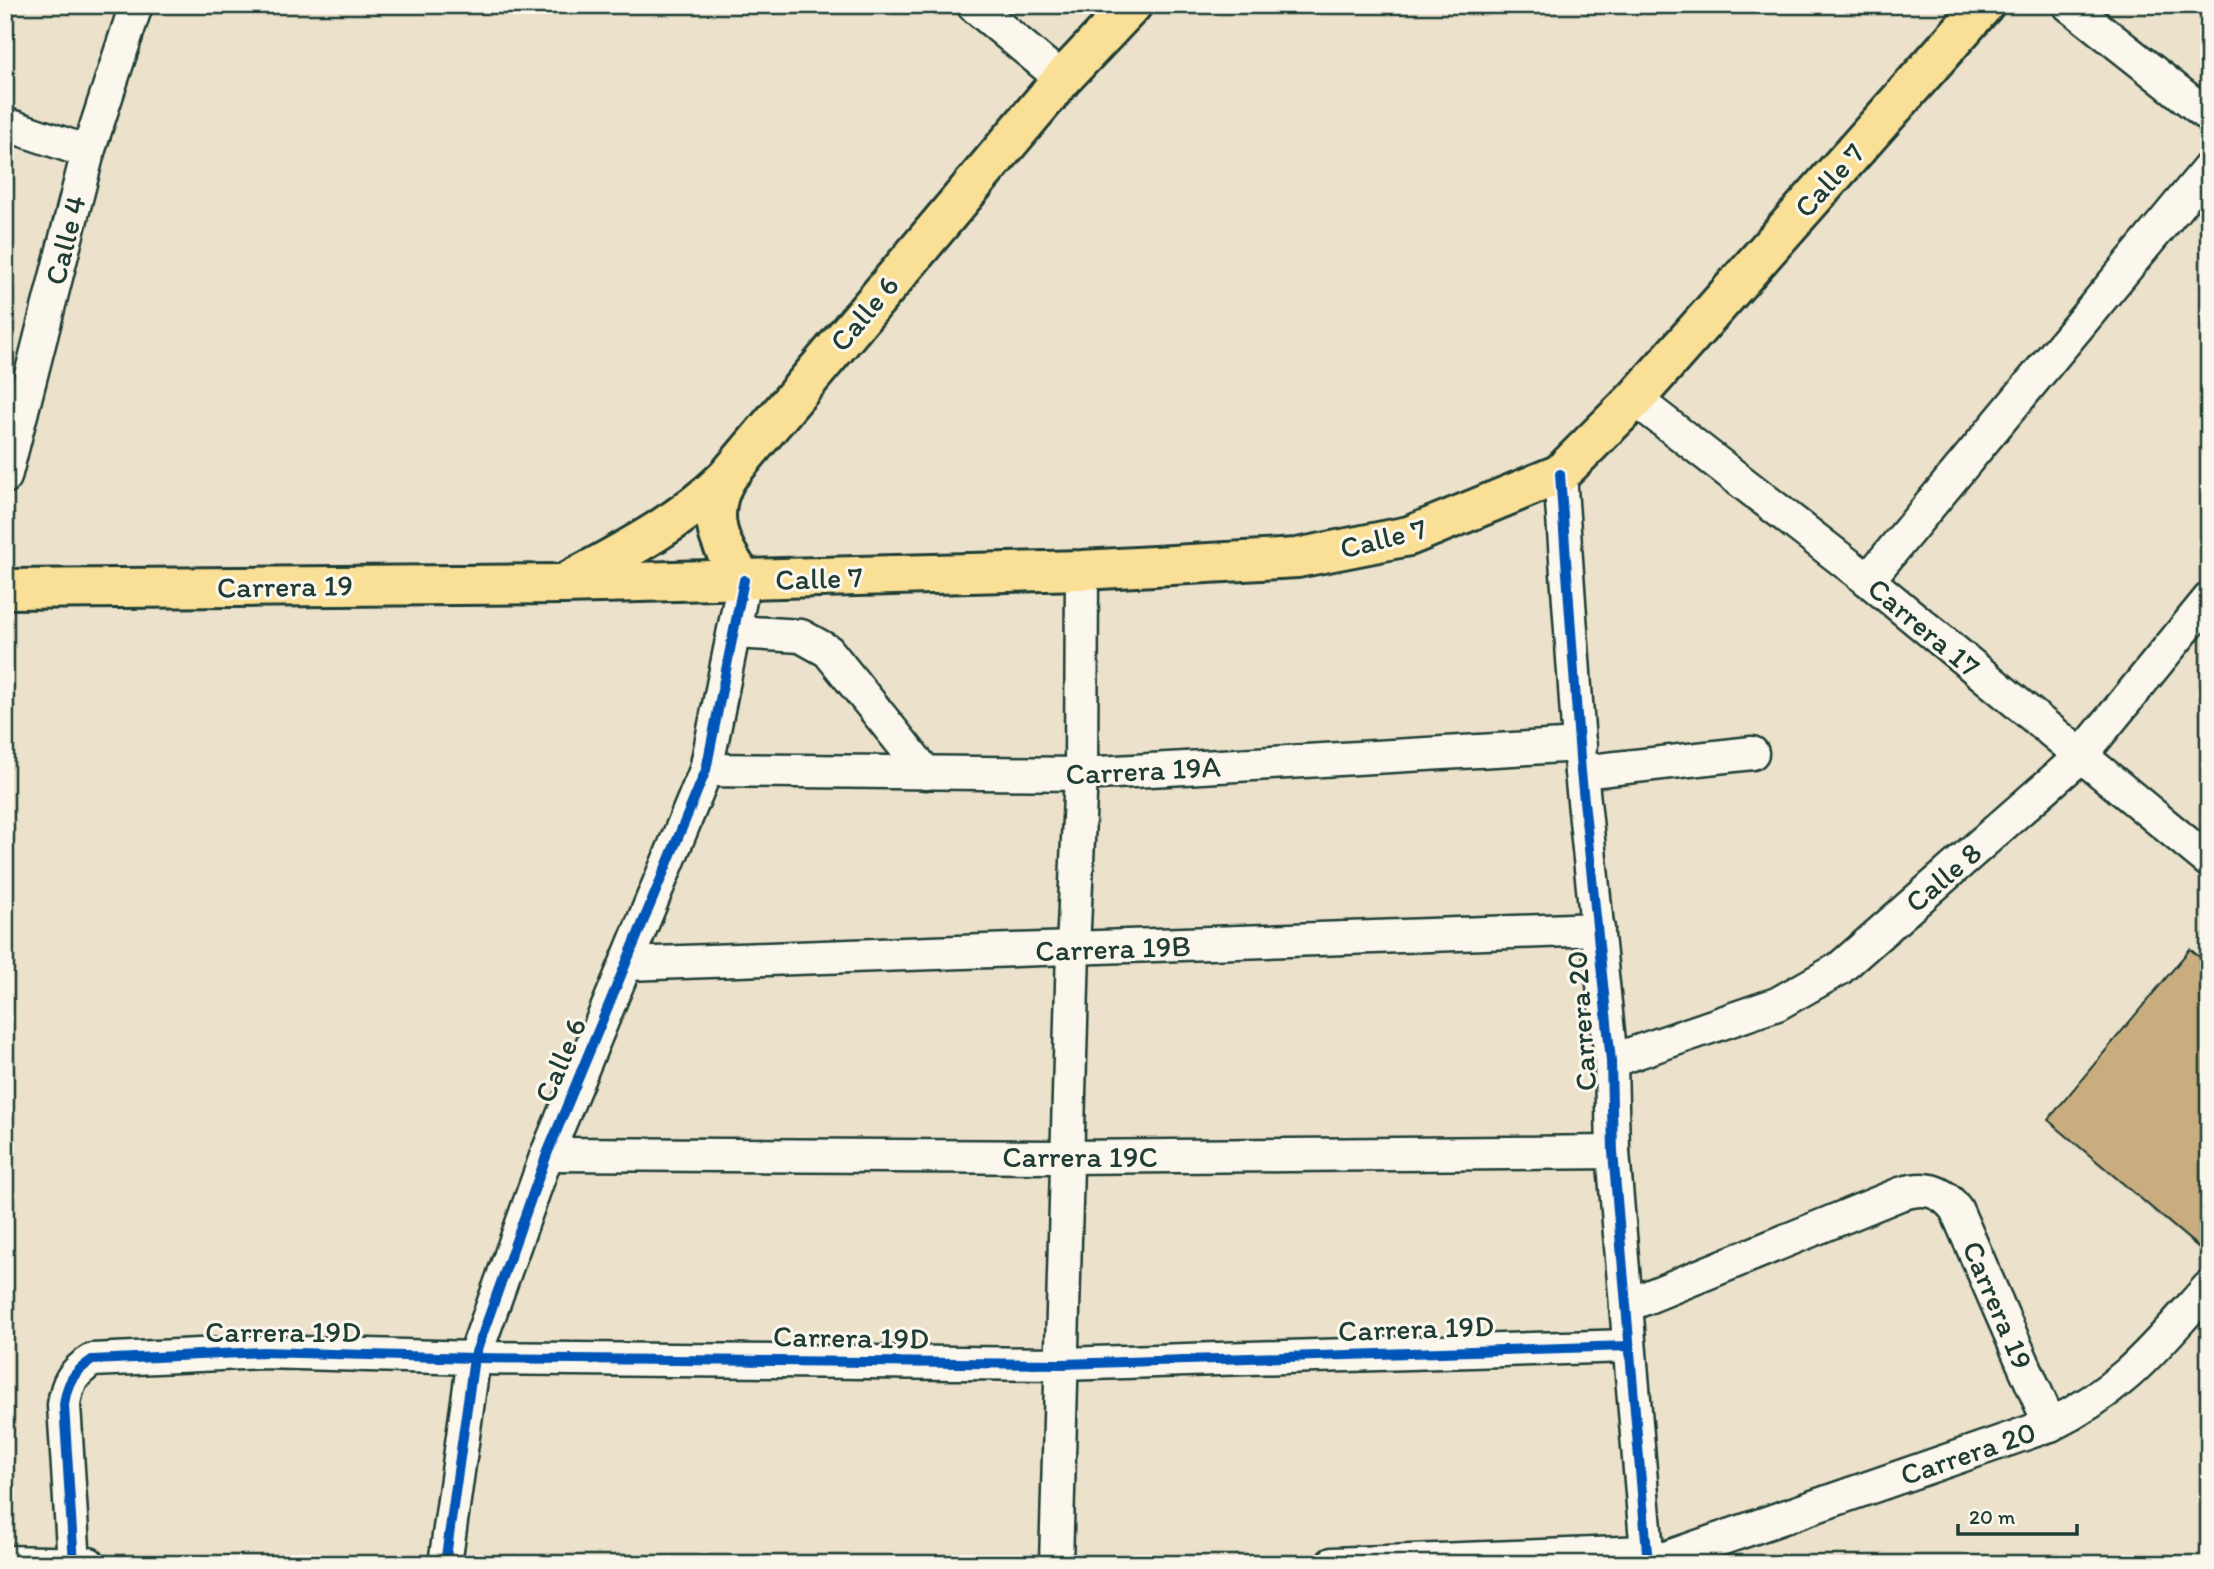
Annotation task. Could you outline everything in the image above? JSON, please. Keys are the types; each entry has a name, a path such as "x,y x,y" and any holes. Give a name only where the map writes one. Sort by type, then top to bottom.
{"main road":[{"name":"Calle 6","path":"564,584 654,535 708,495 727,477 1062,79 1132,5"},
{"name":"Calle 7","path":"564,584 1082,570 1297,558 1409,536 1560,474 1635,399 1984,5"},
{"path":"727,477 716,499 715,523 721,547 744,580"},
{"name":"Carrera 19","path":"5,589 564,584"}],"street":[{"name":"Calle 4","path":"5,477 88,152 136,5"},
{"path":"972,5 1062,79"},
{"path":"2069,5 2209,116"},
{"path":"5,124 88,152"},
{"path":"1868,580 2209,168"},
{"name":"Carrera 17","path":"1635,399 1868,580 2209,861"},
{"name":"Carrera 20","path":"1560,474 1580,759 1611,1061 1613,1152 1647,1560"},
{"path":"1056,1564 1073,949 1081,774 1082,570"},
{"name":"Calle 6","path":"445,1564 474,1358 547,1154 706,770 744,580"},
{"name":"Calle 8","path":"1611,1061 1777,1004 1839,969 2080,757 2209,599"},
{"path":"735,632 802,636 828,651 926,773"},
{"name":"Carrera 19A","path":"706,770 1081,774 1752,753"},
{"name":"Carrera 19B","path":"627,964 1598,929"},
{"name":"Carrera 19C","path":"547,1154 1067,1157 1613,1152"},
{"name":"Carrera 19","path":"1626,1306 1900,1194 1913,1190 1937,1191 1956,1209 2050,1425"},
{"name":"Carrera 20","path":"1332,1564 1647,1560 2050,1425 2087,1406 2129,1375 2209,1287"},
{"name":"Carrera 19D","path":"74,1564 64,1405 69,1380 92,1360 262,1352 474,1358 1062,1364 1629,1346"},
{"path":"5,1562 89,1564"}],"building":[{"path":"2190,949 2209,965 2209,1244 2203,1251 2048,1120"}],"cycle path":[{"path":"1560,474 1581,772 1611,1061 1613,1152 1648,1564"},
{"path":"445,1564 474,1358 547,1154 706,770 744,580"},
{"path":"74,1564 64,1405 72,1379 92,1360 263,1352 474,1358 1062,1364 1629,1346"}]}
